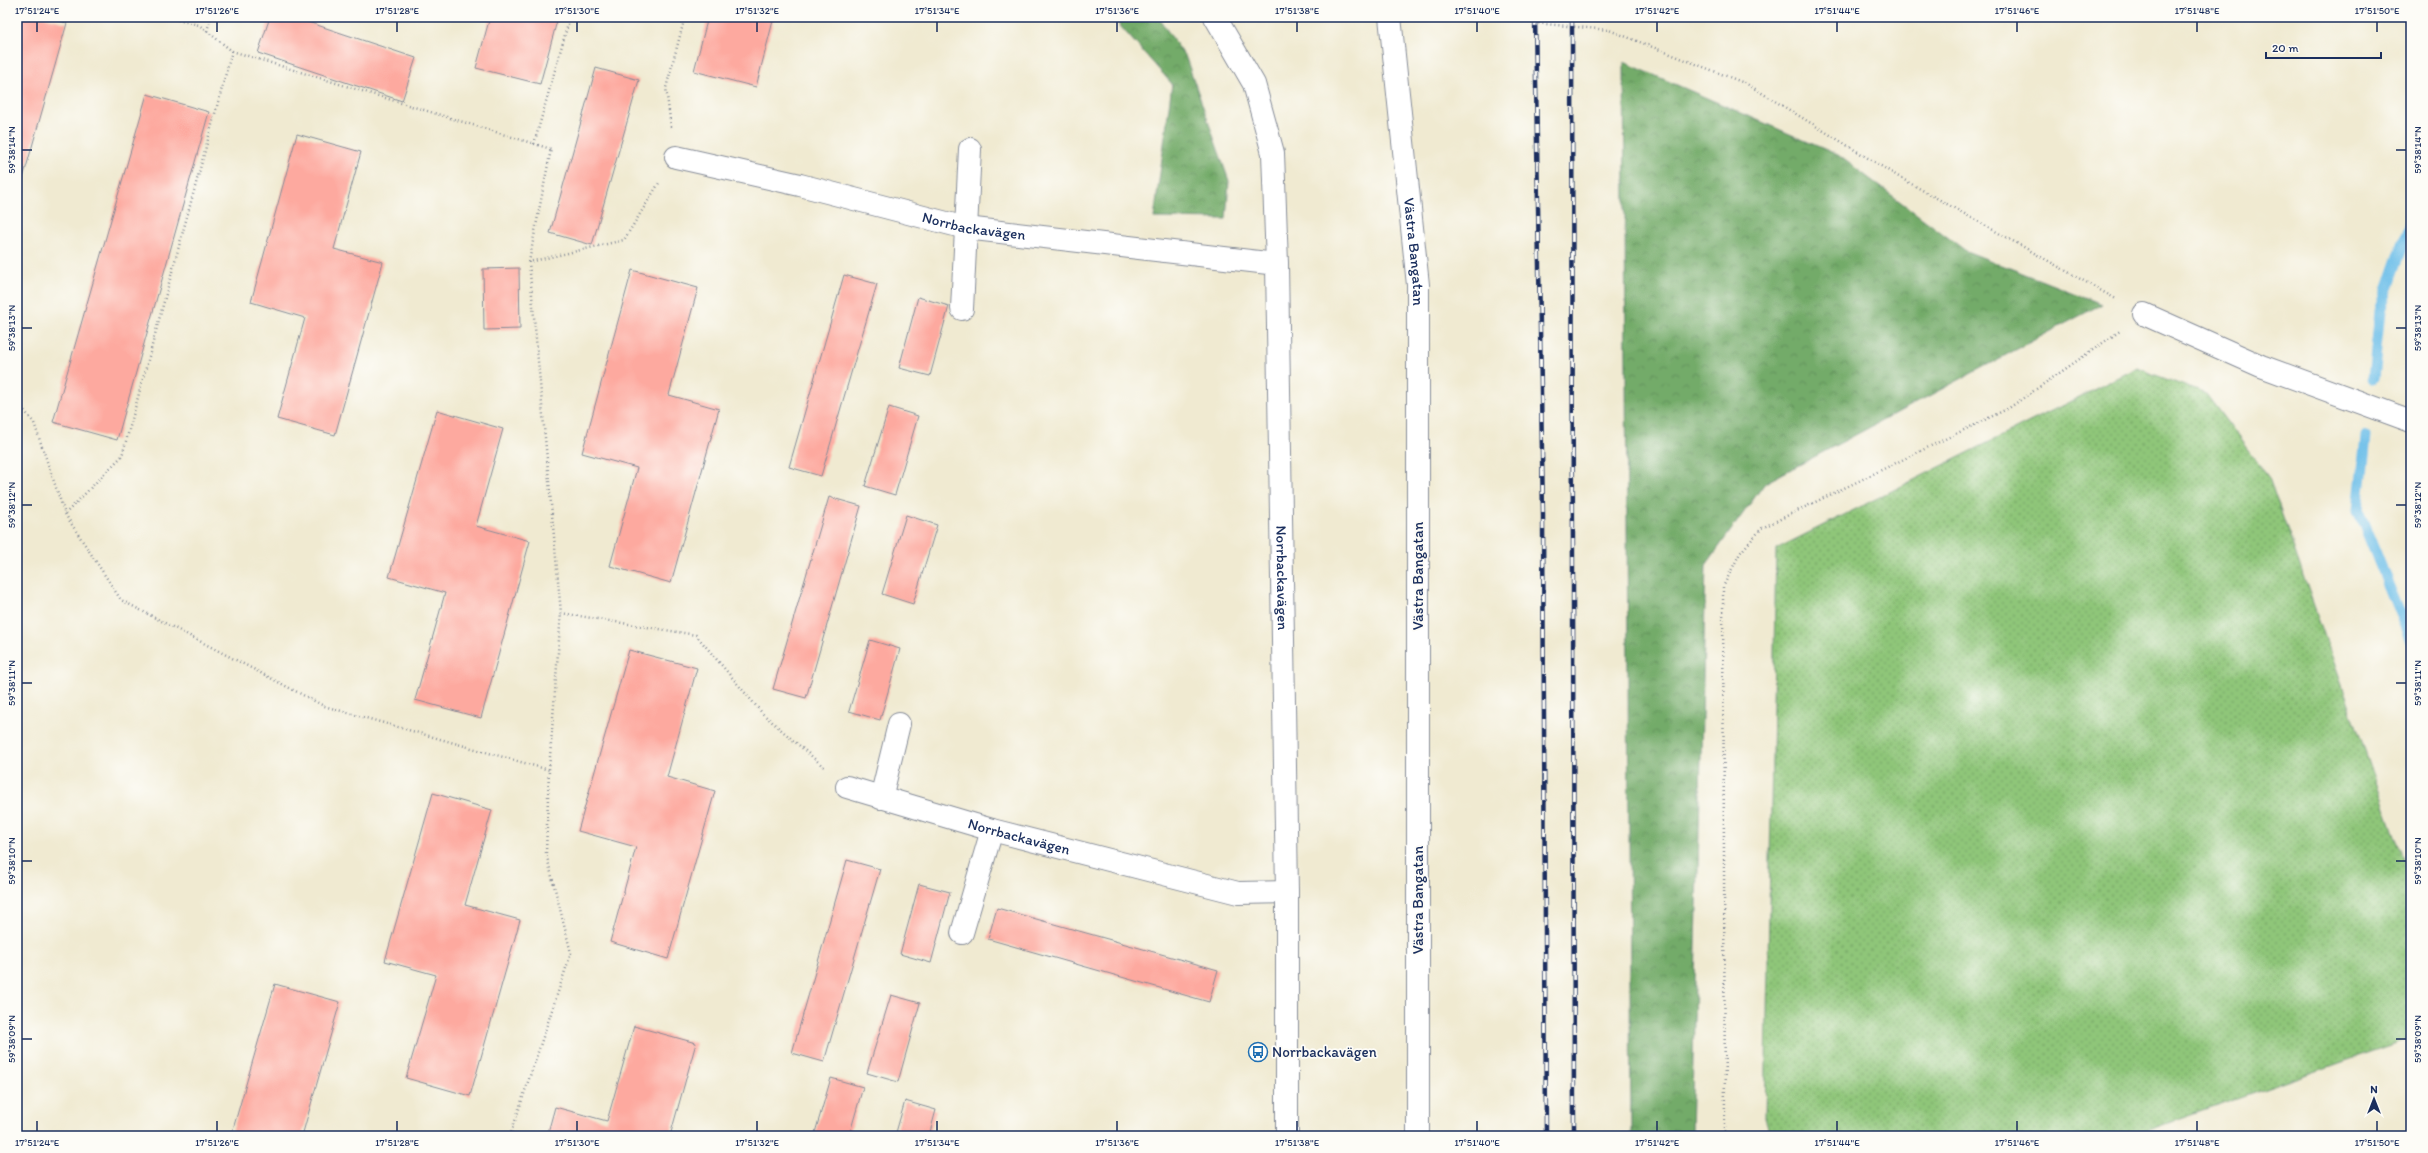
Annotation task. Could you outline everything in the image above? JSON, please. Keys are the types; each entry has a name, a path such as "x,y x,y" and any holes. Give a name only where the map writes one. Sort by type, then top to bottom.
{"street":[{"name":"Norrbackavägen","path":"1215,17 1254,84 1273,153 1277,264 1287,892 1287,1136"},
{"name":"Västra Bangatan","path":"1390,17 1418,285 1418,1136"},
{"path":"962,309 970,149"},
{"name":"Norrbackavägen","path":"676,157 800,185 966,228 1277,264"},
{"path":"2144,314 2260,366 2411,422"},
{"path":"881,798 898,724"},
{"name":"Norrbackavägen","path":"847,787 992,830 1238,893 1287,892"},
{"path":"962,933 992,830"}],"path":[{"path":"166,17 199,25 232,51 551,149 529,262 561,613 549,770 546,853 571,953 510,1136"},
{"path":"207,31 210,17"},
{"path":"534,144 570,17"},
{"path":"529,262 624,240 676,157 666,88 685,17"},
{"path":"1524,17 1535,23 1609,30 1747,84 1899,177 2144,314 2009,408 1762,528 1740,552 1723,587 1724,1136"},
{"path":"65,514 122,456 232,51"},
{"path":"17,401 34,423 65,514 121,600 324,706 549,770"},
{"path":"561,613 696,635 763,714 847,787"}],"green space":[{"path":"1112,17 1158,17 1186,58 1229,181 1226,219 1154,218 1172,84"},
{"path":"1624,62 1838,155 1966,251 2102,304 1765,483 1706,565 1691,1136 1631,1136"},
{"path":"2137,368 2206,394 2269,478 2411,881 2411,1038 2131,1136 1771,1136 1765,1118 1776,549"}],"building":[{"path":"17,17 44,17 67,23 20,189 17,188"},
{"path":"270,17 293,17 416,58 402,101 258,53"},
{"path":"490,17 558,17 540,84 476,68"},
{"path":"708,17 774,17 756,87 694,71"},
{"path":"596,68 639,80 592,245 550,233"},
{"path":"147,94 209,112 117,440 53,422"},
{"path":"297,134 361,152 334,249 383,262 335,435 277,419 305,318 251,302"},
{"path":"519,268 520,329 484,330 483,269"},
{"path":"632,270 698,288 669,395 719,409 671,583 610,566 637,468 582,453"},
{"path":"844,275 877,284 821,476 789,467"},
{"path":"918,297 949,306 930,376 899,368"},
{"path":"889,407 918,416 895,495 865,486"},
{"path":"437,410 503,429 476,526 530,541 481,718 415,700 445,593 389,577"},
{"path":"829,497 861,506 806,698 773,689"},
{"path":"906,515 937,525 913,604 882,594"},
{"path":"870,640 900,649 880,720 849,711"},
{"path":"629,650 697,668 667,777 715,791 668,959 610,942 636,847 578,831"},
{"path":"433,793 492,810 465,905 520,920 470,1096 406,1078 436,975 385,961"},
{"path":"847,860 880,869 824,1062 792,1053"},
{"path":"919,884 950,892 931,963 900,954"},
{"path":"997,908 1218,970 1209,1002 988,939"},
{"path":"275,984 340,1002 302,1136 231,1136"},
{"path":"891,995 920,1003 898,1082 867,1073"},
{"path":"634,1026 696,1043 670,1136 547,1136 555,1107 607,1121"},
{"path":"831,1078 863,1087 849,1136 814,1136"},
{"path":"905,1101 936,1110 929,1136 895,1136"}],"waterway":[{"path":"2373,379 2380,311 2411,221"},
{"path":"2366,437 2358,510 2411,641"}],"railway":[{"path":"1535,17 1543,515 1546,1136"},
{"path":"1572,17 1574,1136"}],"place":[{"name":"Norrbackavägen","path":"1258,1052"}]}
